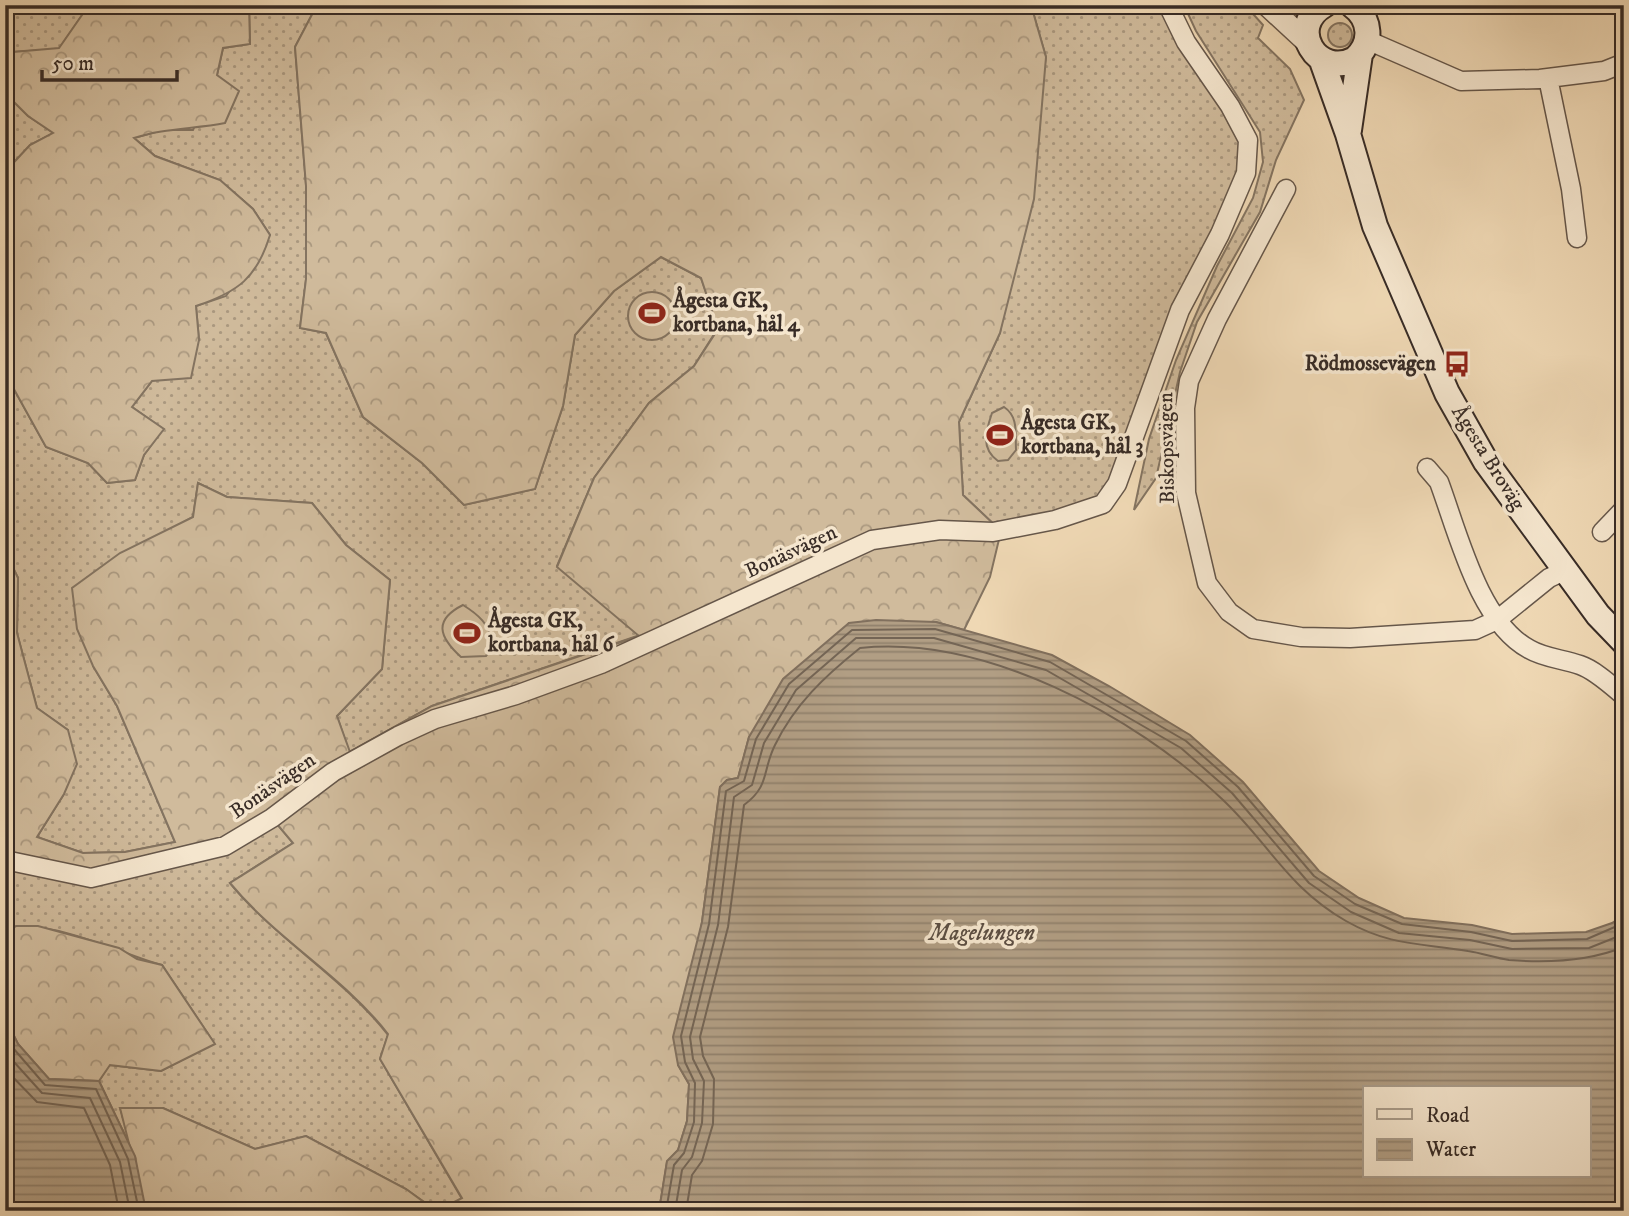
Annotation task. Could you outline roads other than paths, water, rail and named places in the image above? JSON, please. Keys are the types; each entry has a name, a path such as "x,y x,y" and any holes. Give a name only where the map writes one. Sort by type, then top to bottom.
{"main road":[{"path":"1307,41 1307,23 1313,7"},
{"path":"1322,61 1335,65 1348,63 1363,25"},
{"name":"Ågesta Broväg","path":"1348,134 1363,25"},
{"name":"Ågesta Broväg","path":"1307,41 1311,52 1322,61 1348,134 1375,226 1447,393 1486,461 1564,571 1598,615 1624,642"}],"street":[{"name":"Bonäsvägen","path":"5,860 91,878 225,846 272,818 333,772 398,736 435,719 516,695 601,664 872,540 940,530 993,532 1055,520 1102,504 1117,484 1180,310 1220,234 1246,173 1248,140 1230,106 1186,42 1168,5"},
{"path":"1267,5 1307,41"},
{"path":"1363,25 1461,81 1548,78 1604,71 1624,63"},
{"path":"1548,78 1571,188 1577,238"},
{"name":"Biskopsvägen","path":"1286,189 1217,319 1189,381 1185,408 1186,493 1207,583 1229,612 1253,629 1301,637 1350,638 1475,630 1497,620 1549,578 1564,571"},
{"path":"1427,468 1439,482 1481,592 1497,620 1513,640 1532,652 1584,666 1624,696"},
{"path":"1602,532 1624,509"}],"water":[{"name":"Magelungen","path":"876,620 936,622 1052,655 1190,735 1243,782 1319,871 1359,898 1404,918 1472,925 1512,934 1586,932 1612,923 1624,915 1624,1211 659,1211 667,1161 678,1150 687,1121 689,1084 678,1065 673,1037 702,922 720,787 727,780 738,778 749,737 783,679 849,623"},
{"path":"5,1018 18,1044 49,1079 99,1081 135,1156 146,1211 5,1211"}],"place":[{"name":"Ågesta GK, kortbana, hål 4","path":"652,313"},
{"name":"Rödmossevägen","path":"1457,364"},
{"name":"Ågesta GK, kortbana, hål 3","path":"1000,435"},
{"name":"Ågesta GK, kortbana, hål 6","path":"467,633"}]}
